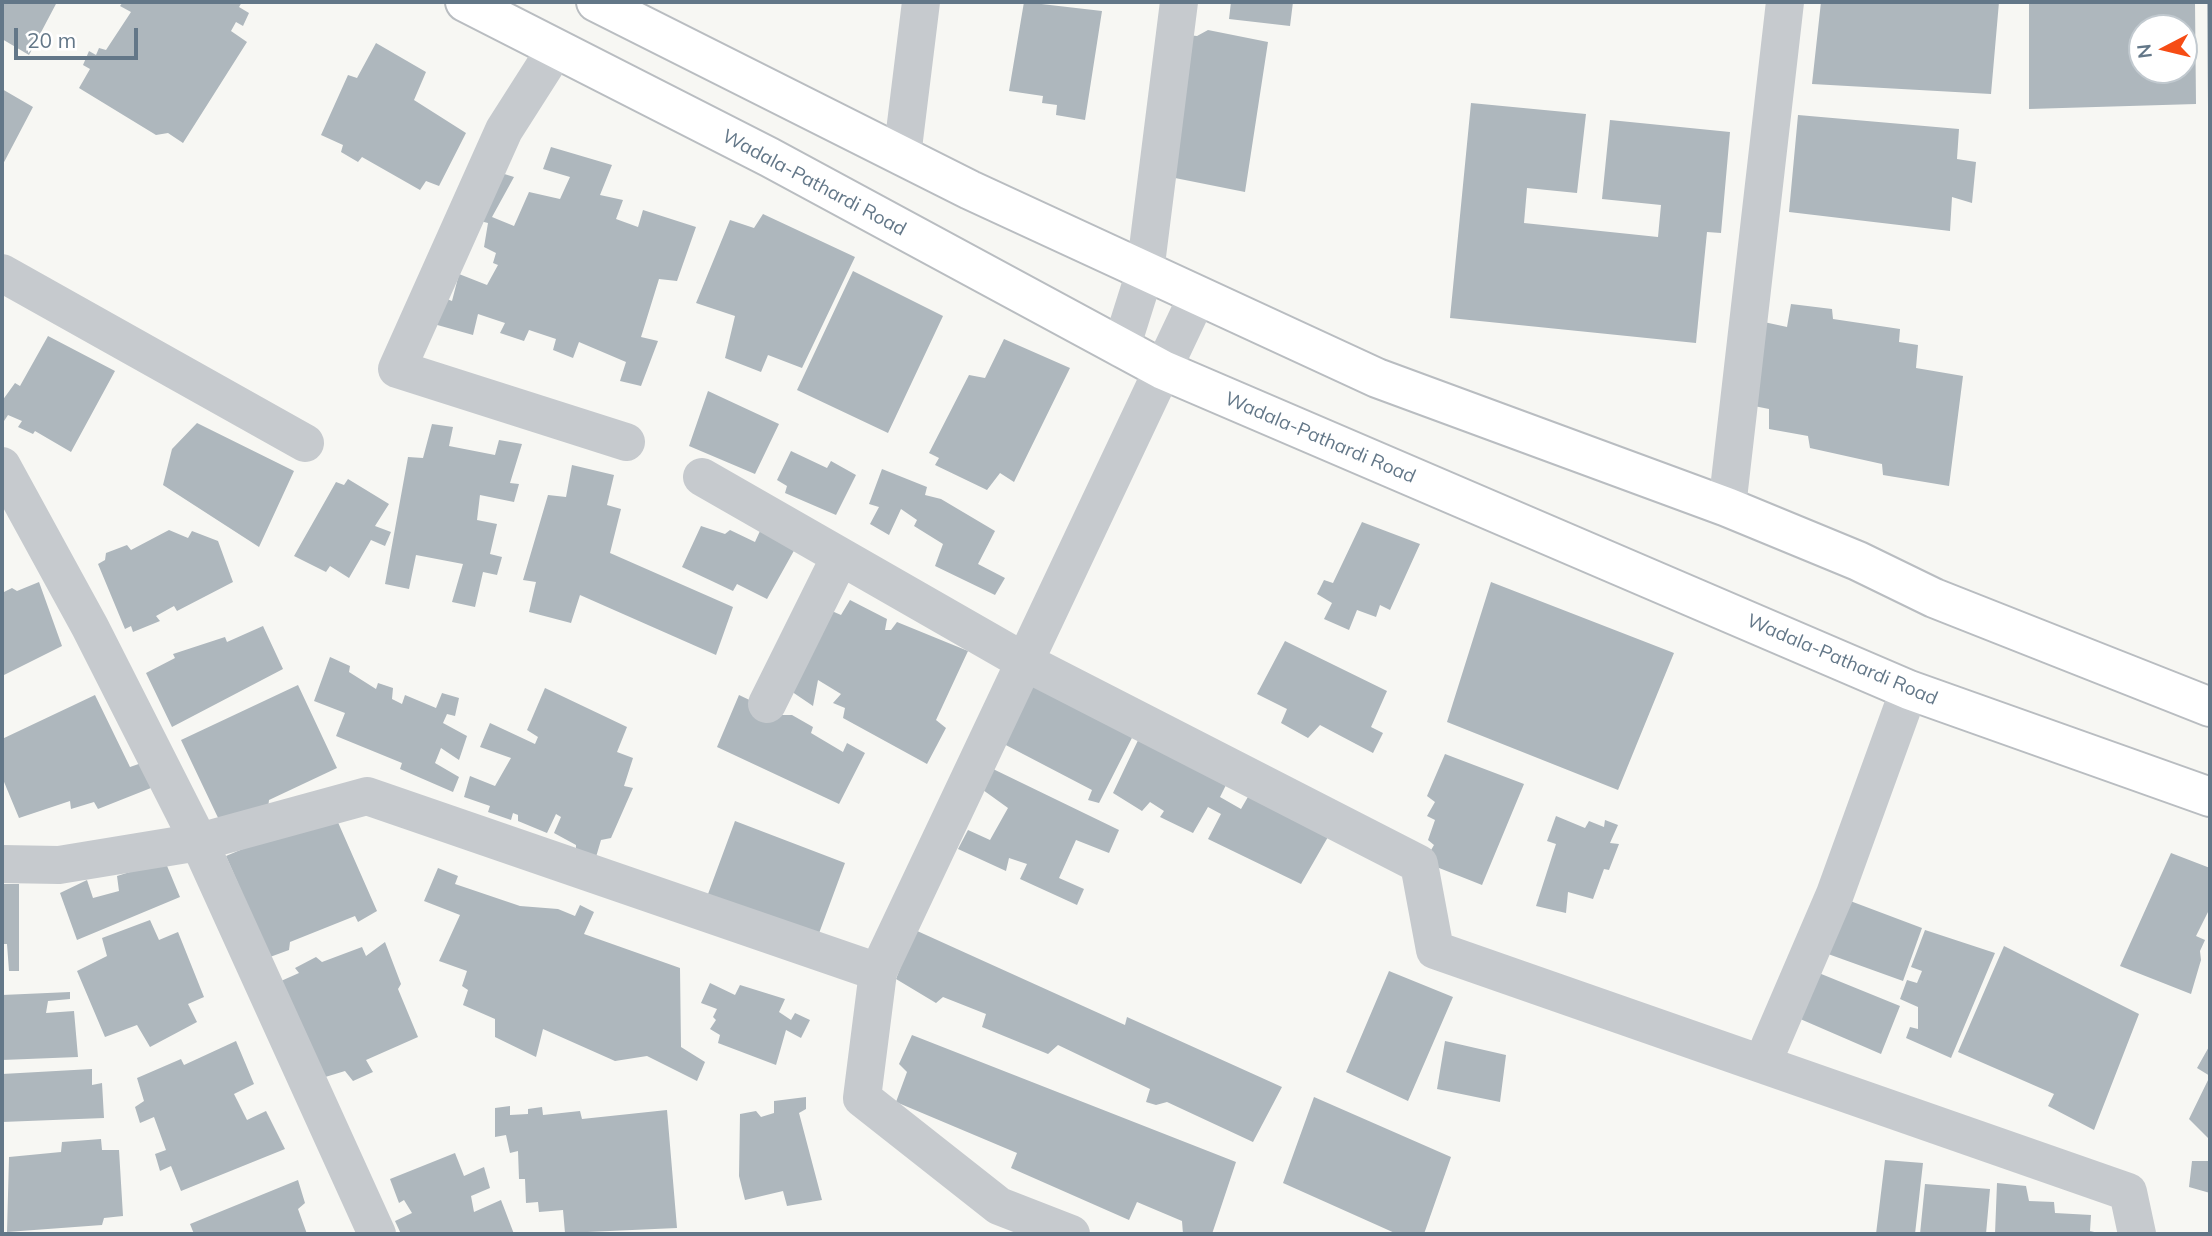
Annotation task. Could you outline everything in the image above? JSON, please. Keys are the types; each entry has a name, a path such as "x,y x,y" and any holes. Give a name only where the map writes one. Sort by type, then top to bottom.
{"main road":[{"name":"Wadala-Pathardi Road","path":"465,2 769,157 1163,370 1909,690 2210,797"},
{"path":"596,2 902,156 1197,297 1377,378 1727,507 1858,561 1934,598 2210,706"}],"street":[{"path":"902,156 921,2"},
{"path":"1121,348 1145,272 1179,2"},
{"path":"1727,507 1785,2"},
{"path":"555,50 504,130 397,369 626,442"},
{"path":"2,273 305,443"},
{"path":"1071,1234 999,1206 862,1098 878,972 1197,297"},
{"path":"2,466 90,626 199,842 377,1234"},
{"path":"702,477 1025,662 1419,864 1435,950 2128,1192 2137,1234"},
{"path":"767,704 840,557"},
{"path":"1762,1064 1835,894 1909,690"},
{"path":"2,864 59,865 199,842 367,796 878,972"}],"building":[{"path":"2,2 57,2 29,55 2,39"},
{"path":"123,2 242,2 239,7 249,13 243,26 236,22 231,31 247,42 183,143 168,133 156,135 79,88 90,69 83,65 89,51 96,55 99,48 106,50 131,12 120,6"},
{"path":"1024,2 1102,11 1085,120 1056,115 1057,105 1042,103 1043,96 1009,91"},
{"path":"1231,2 1293,2 1290,26 1229,19"},
{"path":"1821,2 1999,2 1991,94 1812,84"},
{"path":"2029,2 2195,2 2195,14 2128,14 2128,84 2196,84 2196,104 2029,109"},
{"path":"2207,2 2210,2 2210,107 2208,107"},
{"path":"1208,30 1268,42 1245,192 1175,178 1178,34 1197,36"},
{"path":"376,43 426,72 414,100 466,133 439,186 426,181 420,190 362,157 358,162 341,152 343,145 321,135 348,75 357,78"},
{"path":"2,89 33,107 2,166"},
{"path":"1471,103 1586,114 1577,193 1527,188 1524,223 1658,237 1661,205 1602,199 1610,120 1730,132 1721,233 1707,232 1696,343 1450,318"},
{"path":"1798,115 1959,129 1957,159 1976,162 1972,203 1952,197 1950,231 1789,212"},
{"path":"551,147 612,165 600,195 623,200 616,219 638,227 643,210 696,227 677,281 659,279 641,337 658,341 641,386 620,381 626,362 579,342 573,358 553,350 556,339 529,330 524,341 500,333 505,323 478,314 473,335 423,321 432,293 452,301 459,274 487,285 498,265 493,263 496,253 484,247 488,223 476,220 498,172 514,177 492,217 514,226 529,192 560,199 570,177 543,169"},
{"path":"763,214 855,257 802,368 768,355 761,372 725,358 735,316 696,303 730,220 754,228"},
{"path":"853,271 943,316 888,433 797,390"},
{"path":"1791,304 1832,309 1833,319 1900,329 1899,342 1918,345 1916,368 1963,376 1949,486 1883,475 1882,464 1810,448 1808,436 1769,429 1769,409 1754,406 1764,322 1787,327"},
{"path":"48,336 115,371 71,452 35,431 33,434 18,427 22,421 8,415 4,421 2,419 2,401 15,383 20,386"},
{"path":"1004,339 1070,368 1014,482 1000,473 987,490 935,465 939,458 929,453 969,375 985,378"},
{"path":"708,391 779,424 755,474 689,446"},
{"path":"197,423 294,471 259,547 163,485 172,449"},
{"path":"432,424 453,427 449,446 495,455 499,440 522,444 510,483 519,484 514,502 480,495 477,520 497,524 490,554 502,557 497,575 483,572 475,607 452,602 463,564 416,555 409,589 385,584 408,457 423,458"},
{"path":"791,451 827,468 831,461 856,475 836,515 785,493 787,486 777,480"},
{"path":"572,465 614,475 607,505 621,509 610,553 733,607 716,655 580,595 571,623 529,612 536,582 523,580 548,495 566,497"},
{"path":"882,469 927,487 925,495 941,499 995,531 978,564 1005,578 995,595 935,566 943,544 914,526 917,520 901,509 889,535 870,524 879,507 869,504"},
{"path":"348,479 389,504 375,526 391,532 385,546 371,540 349,578 330,566 326,572 294,556 336,482 344,485"},
{"path":"1362,522 1420,544 1390,610 1380,605 1376,617 1357,610 1349,630 1324,619 1332,603 1317,594 1324,580 1333,583"},
{"path":"701,526 725,534 730,530 755,542 760,531 796,547 767,599 737,584 733,591 682,567"},
{"path":"169,530 188,538 192,531 218,541 233,582 177,611 174,606 156,616 160,621 133,632 131,626 125,629 98,564 105,560 106,553 127,545 131,550"},
{"path":"39,582 62,646 2,676 2,593 12,588 17,591"},
{"path":"1491,582 1674,653 1618,790 1447,722"},
{"path":"850,600 887,619 885,630 891,630 897,622 968,651 936,720 946,728 927,764 843,718 845,708 833,703 841,694 818,680 813,706 782,685 825,608 841,615"},
{"path":"263,626 283,669 172,727 146,673 175,658 173,654 225,637 227,642"},
{"path":"1285,641 1387,691 1371,727 1383,733 1373,753 1320,725 1308,738 1281,723 1287,709 1257,694"},
{"path":"330,657 350,666 349,672 376,689 378,683 393,688 392,699 402,704 405,695 436,708 442,693 459,698 455,716 447,714 443,723 467,736 459,760 441,748 435,763 459,777 453,792 400,769 402,763 336,736 345,713 314,701"},
{"path":"1032,677 1139,724 1099,803 1088,800 1092,790 1000,742"},
{"path":"298,685 337,768 269,800 268,808 221,824 181,740"},
{"path":"545,688 627,727 617,752 633,758 624,786 633,788 611,838 601,840 596,857 576,850 576,845 554,833 561,817 556,814 547,833 518,821 518,815 513,813 511,820 488,812 490,806 464,797 470,776 495,786 511,758 480,747 490,723 535,744 538,737 527,730"},
{"path":"95,695 130,767 150,760 161,784 98,809 94,802 71,809 70,801 19,818 2,777 2,739"},
{"path":"739,695 781,715 792,715 813,727 811,733 843,752 847,743 865,753 839,804 717,747"},
{"path":"1141,734 1230,777 1220,797 1241,809 1253,788 1332,830 1301,884 1208,839 1221,814 1208,807 1193,833 1160,817 1164,811 1150,802 1142,811 1113,793"},
{"path":"1445,754 1524,784 1482,885 1424,862 1434,845 1428,840 1435,820 1427,816 1435,802 1427,796"},
{"path":"991,768 1119,830 1109,853 1076,840 1059,878 1084,889 1077,905 1020,879 1027,864 1009,858 1006,871 958,849 968,830 990,840 1008,808 983,790"},
{"path":"333,811 377,911 358,922 355,916 290,942 289,950 270,957 226,856"},
{"path":"1556,816 1585,828 1589,821 1604,827 1605,820 1618,825 1610,843 1619,844 1609,870 1604,869 1593,899 1568,892 1566,913 1536,906 1556,844 1547,841"},
{"path":"735,821 845,863 818,936 708,894"},
{"path":"2171,853 2210,868 2210,908 2196,936 2205,940 2191,994 2120,966"},
{"path":"165,861 180,897 77,940 60,893 87,880 93,898 119,891 117,876"},
{"path":"438,868 458,876 455,884 520,906 558,909 575,916 580,905 594,912 584,934 680,968 681,1047 705,1062 697,1081 647,1056 615,1061 543,1029 536,1057 495,1037 495,1019 463,1005 468,990 462,986 467,971 439,961 460,915 424,901"},
{"path":"2,884 19,884 19,971 9,971 7,944 2,944"},
{"path":"1837,896 1922,928 1903,981 1817,950"},
{"path":"150,920 159,940 178,932 204,997 188,1004 197,1022 150,1047 137,1025 105,1037 77,971 107,956 102,938"},
{"path":"915,930 1125,1025 1127,1017 1282,1087 1253,1142 1167,1102 1156,1105 1146,1102 1150,1089 1058,1045 1048,1054 982,1027 986,1014 943,997 936,1003 896,979"},
{"path":"1925,930 1995,953 1951,1058 1906,1038 1910,1027 1918,1029 1918,1007 1900,999 1907,980 1917,983 1922,971 1911,967"},
{"path":"385,942 401,984 398,989 418,1037 366,1060 373,1072 353,1081 345,1071 322,1078 281,981 299,973 295,968 316,957 322,962 362,947 366,956"},
{"path":"2004,946 2139,1014 2094,1130 2048,1106 2054,1094 1958,1052"},
{"path":"1809,969 1900,1006 1881,1054 1791,1015"},
{"path":"1389,971 1453,997 1408,1101 1346,1072"},
{"path":"710,983 735,995 740,985 785,999 779,1012 791,1020 795,1013 810,1020 801,1038 786,1030 776,1065 718,1043 720,1035 710,1029 716,1020 713,1017 717,1009 701,1003"},
{"path":"70,992 70,999 48,1001 46,1013 74,1011 78,1057 2,1060 2,995"},
{"path":"912,1035 1236,1162 1212,1234 1183,1234 1182,1221 1137,1202 1129,1220 1011,1168 1017,1153 896,1102 907,1072 899,1064"},
{"path":"236,1041 254,1084 234,1094 247,1120 266,1111 285,1149 181,1191 171,1166 160,1171 155,1154 166,1150 154,1117 140,1123 135,1107 144,1101 137,1078 181,1059 184,1065"},
{"path":"1445,1041 1506,1055 1500,1102 1437,1089"},
{"path":"2210,1045 2210,1076 2197,1068"},
{"path":"92,1069 92,1085 102,1083 104,1118 2,1122 2,1074"},
{"path":"2210,1076 2210,1140 2189,1119"},
{"path":"806,1097 806,1109 799,1113 822,1200 787,1206 783,1191 745,1200 739,1176 740,1114 756,1111 761,1117 774,1113 774,1101"},
{"path":"1314,1097 1451,1157 1424,1234 1397,1234 1283,1183"},
{"path":"510,1106 510,1115 528,1114 528,1109 542,1107 543,1115 580,1111 582,1119 667,1110 677,1228 565,1233 563,1210 539,1212 538,1202 526,1203 525,1179 519,1179 518,1151 510,1153 506,1135 495,1137 495,1108"},
{"path":"101,1139 102,1150 119,1150 123,1216 104,1218 102,1225 7,1232 9,1157 61,1152 62,1142"},
{"path":"455,1153 464,1176 484,1167 490,1188 471,1196 474,1212 501,1200 514,1234 401,1234 395,1221 412,1213 404,1200 399,1203 390,1179"},
{"path":"1885,1160 1923,1163 1915,1234 1876,1234"},
{"path":"2192,1161 2210,1161 2210,1193 2189,1187"},
{"path":"298,1180 305,1203 298,1209 307,1234 194,1234 190,1224"},
{"path":"1997,1183 2026,1186 2029,1201 2054,1202 2055,1213 2091,1215 2090,1231 2103,1234 1995,1234"},
{"path":"1925,1184 1990,1189 1986,1234 1920,1234"}]}
